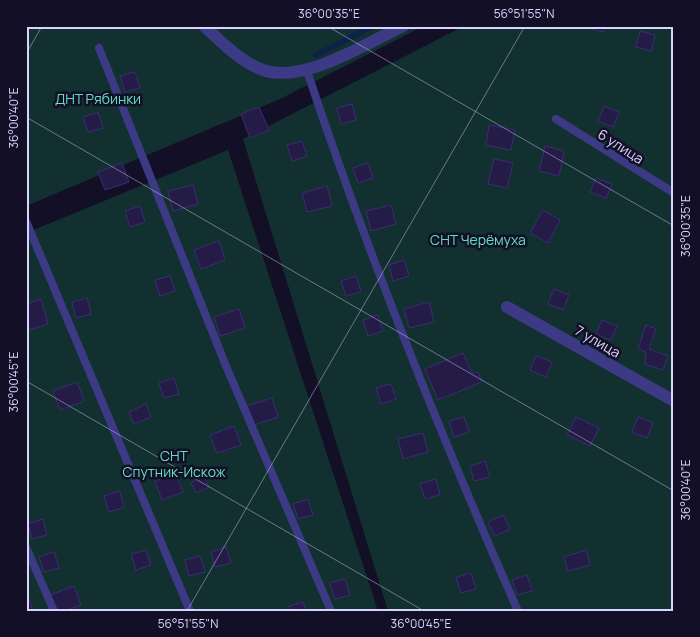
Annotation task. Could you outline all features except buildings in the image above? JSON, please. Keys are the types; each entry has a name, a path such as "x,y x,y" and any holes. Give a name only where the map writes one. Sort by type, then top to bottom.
{"street":[{"path":"204,26 232,52 262,70 284,74 307,71 403,26"},
{"name":"7 улица","path":"507,307 674,401"}],"lane":[{"path":"99,48 226,366 331,611"},
{"path":"307,71 344,182 448,453 518,611"},
{"name":"6 улица","path":"556,119 674,193"},
{"path":"26,220 190,611"},
{"path":"26,547 54,611"}],"green space":[{"name":"ДНТ Рябинки","path":"26,26 424,26 278,100 26,206"},
{"name":"СНТ Черёмуха","path":"464,26 674,26 674,611 388,611 243,139"},
{"name":"СНТ Спутник-Искож","path":"228,150 378,611 26,611 26,233"}],"waterway":[{"path":"316,55 373,26"}]}
